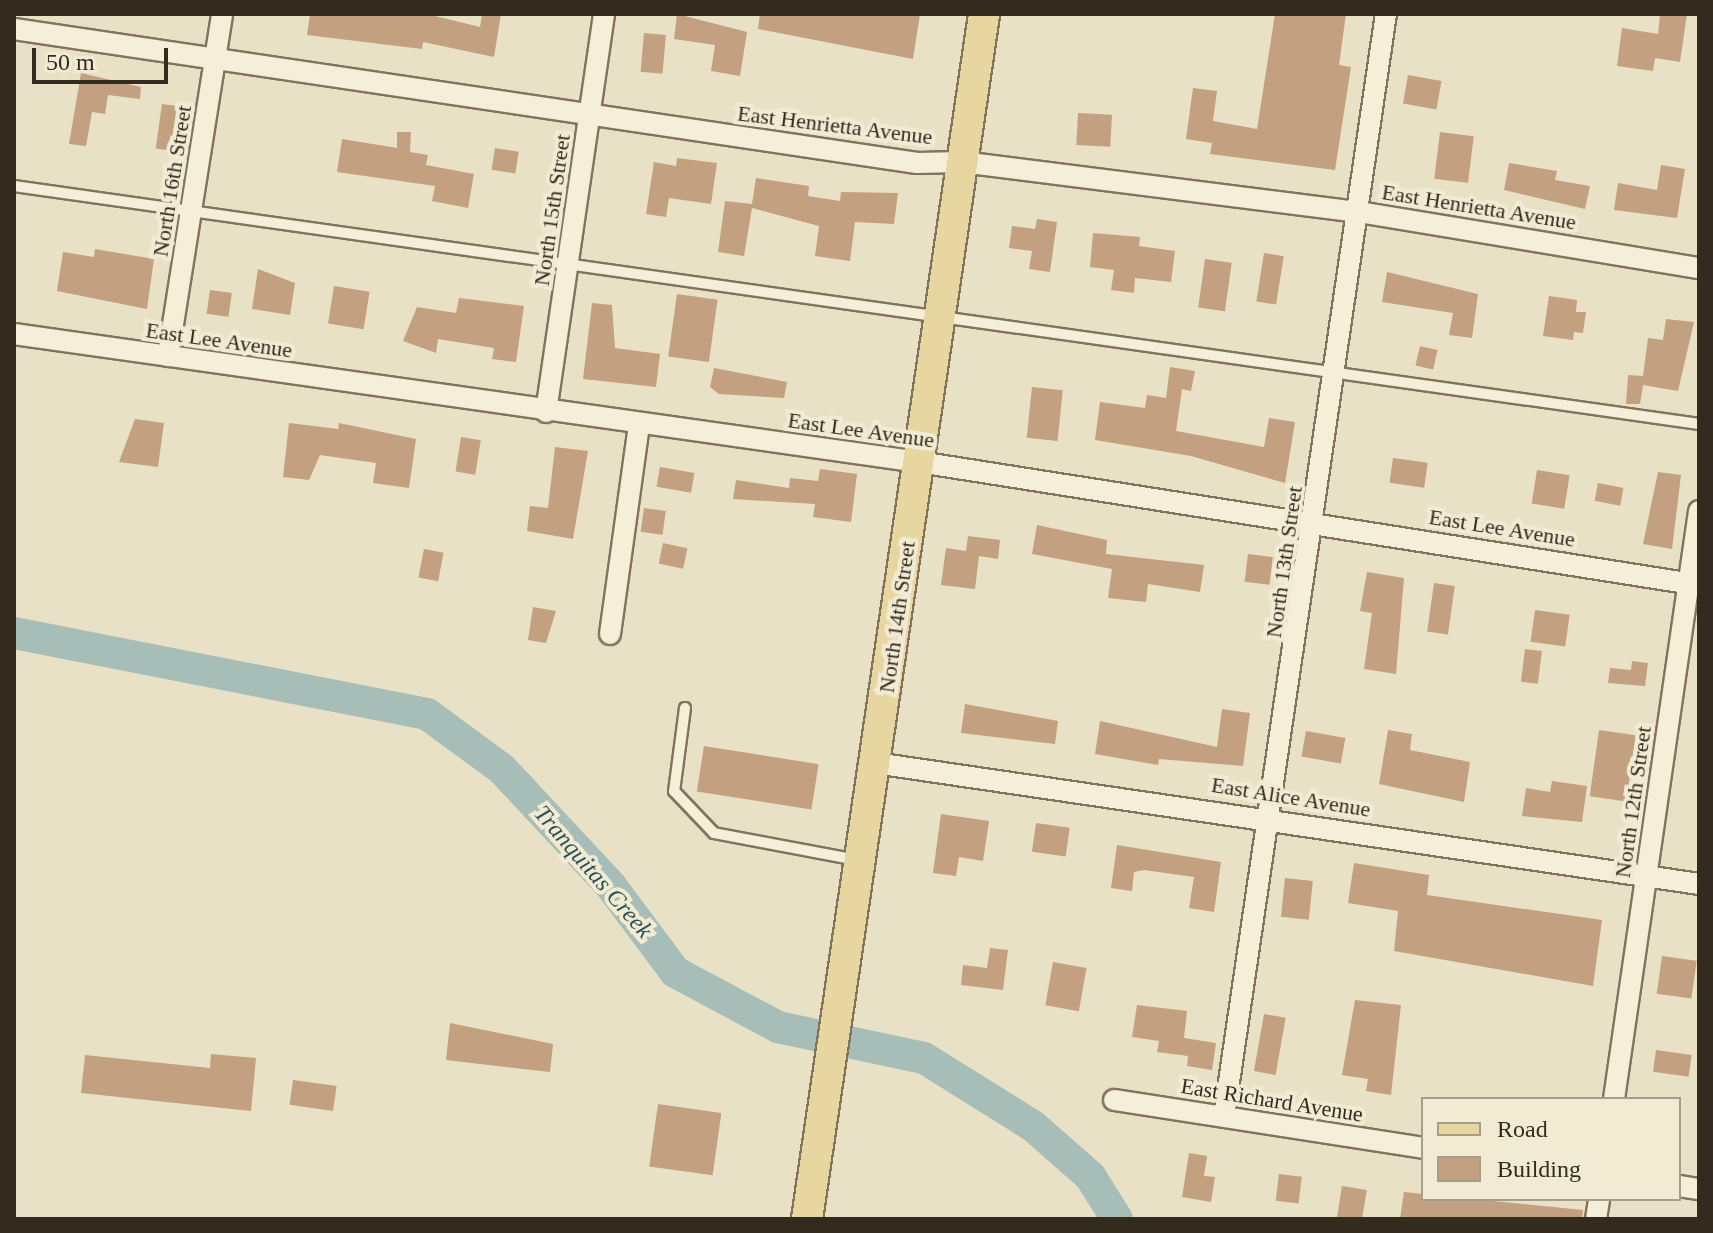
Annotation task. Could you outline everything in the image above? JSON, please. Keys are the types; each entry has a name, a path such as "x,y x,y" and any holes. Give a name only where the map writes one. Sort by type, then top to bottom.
{"main road":[{"name":"North 14th Street","path":"807,1219 943,314 984,14"}],"street":[{"name":"North 16th Street","path":"168,356 222,14"},
{"name":"North 15th Street","path":"546,412 604,14"},
{"name":"North 13th Street","path":"1224,1116 1337,371 1386,14"},
{"name":"East Henrietta Avenue","path":"14,29 917,163 962,162 1359,212 1699,268"},
{"name":"East Lee Avenue","path":"14,334 546,412 919,462 1694,584"},
{"path":"610,634 639,425"},
{"name":"North 12th Street","path":"1614,1097 1694,584 1699,511"},
{"name":"East Alice Avenue","path":"875,763 1270,818 1699,884"},
{"name":"East Richard Avenue","path":"1114,1100 1421,1148"}],"lane":[{"path":"14,186 568,267 943,314 1699,424"},
{"path":"685,708 674,791 714,833 859,861"}],"building":[{"path":"310,14 427,14 480,27 482,14 501,14 494,57 423,42 422,49 307,35"},
{"path":"677,14 747,32 740,76 711,71 715,45 674,39"},
{"path":"760,14 920,14 913,59 758,29"},
{"path":"1275,14 1346,14 1339,65 1351,67 1335,170 1210,154 1212,143 1186,139 1193,88 1217,91 1213,121 1257,129"},
{"path":"1660,14 1687,14 1680,62 1655,58 1653,71 1617,66 1622,28 1658,34"},
{"path":"644,33 666,35 663,74 641,72"},
{"path":"81,73 141,87 140,99 108,95 105,114 92,112 86,146 69,144"},
{"path":"1408,75 1441,81 1436,109 1403,104"},
{"path":"162,104 177,106 171,151 156,149"},
{"path":"1078,113 1112,115 1110,147 1076,145"},
{"path":"397,132 411,132 410,152 428,155 426,165 474,174 468,208 432,201 435,186 337,172 342,139 397,148"},
{"path":"1440,132 1474,136 1468,183 1434,179"},
{"path":"495,148 519,152 515,173 492,170"},
{"path":"677,158 717,163 711,204 669,198 666,217 646,214 654,162 676,166"},
{"path":"1509,163 1557,171 1555,180 1590,186 1585,209 1504,190"},
{"path":"1661,165 1685,169 1677,218 1614,210 1618,183 1657,190"},
{"path":"756,178 809,186 808,196 840,201 841,192 898,193 894,224 855,222 850,261 815,256 819,226 752,208 744,256 718,252 725,201 752,204"},
{"path":"1037,219 1057,222 1050,272 1029,269 1032,251 1009,248 1012,226 1035,229"},
{"path":"1093,233 1140,237 1139,246 1175,251 1171,282 1135,278 1134,293 1111,290 1114,270 1090,267"},
{"path":"95,249 154,259 147,309 57,291 63,252 94,257"},
{"path":"1264,253 1284,256 1276,305 1256,301"},
{"path":"1205,259 1232,263 1225,311 1198,308"},
{"path":"258,269 295,283 290,315 252,309"},
{"path":"1387,272 1478,294 1472,338 1449,335 1453,313 1382,302"},
{"path":"334,286 370,292 364,329 328,324"},
{"path":"210,290 232,293 228,317 207,314"},
{"path":"677,294 718,300 709,362 668,356"},
{"path":"1549,296 1577,300 1576,312 1586,312 1583,333 1574,332 1573,340 1543,336"},
{"path":"459,298 524,306 516,362 492,359 494,348 438,339 436,353 403,341 417,307 456,313"},
{"path":"592,303 612,305 615,348 660,354 656,387 583,379"},
{"path":"1666,319 1694,322 1678,391 1643,385 1640,404 1626,404 1628,375 1643,376 1648,338 1663,340"},
{"path":"1420,346 1438,350 1433,370 1416,365"},
{"path":"1170,367 1195,371 1191,391 1182,389 1176,431 1264,447 1269,418 1295,422 1285,483 1191,456 1095,440 1100,402 1145,408 1147,395 1166,398"},
{"path":"714,368 787,382 784,398 719,394 710,387"},
{"path":"1032,387 1063,390 1057,441 1027,438"},
{"path":"135,419 164,423 158,467 119,462"},
{"path":"289,423 338,429 339,423 416,439 409,488 373,483 376,463 320,455 309,480 283,477"},
{"path":"461,437 481,440 475,475 456,472"},
{"path":"555,447 588,451 573,539 527,531 530,506 548,508"},
{"path":"1393,458 1428,463 1424,488 1390,483"},
{"path":"660,467 694,473 691,493 657,487"},
{"path":"820,469 857,474 851,522 813,517 815,504 733,499 736,480 789,488 790,478 818,481"},
{"path":"1537,470 1570,475 1564,509 1532,504"},
{"path":"1658,472 1681,475 1672,549 1643,544"},
{"path":"1598,483 1624,488 1620,506 1595,501"},
{"path":"644,508 666,511 662,535 641,532"},
{"path":"1037,525 1107,540 1106,554 1204,565 1200,592 1148,584 1146,602 1108,598 1112,569 1032,554"},
{"path":"968,536 1000,540 998,559 979,556 975,589 941,585 946,548 966,551"},
{"path":"663,543 687,548 683,569 659,564"},
{"path":"424,549 444,553 438,581 418,577"},
{"path":"1248,554 1273,557 1269,585 1245,582"},
{"path":"1367,572 1404,578 1396,674 1364,669 1372,613 1360,611"},
{"path":"1434,583 1455,586 1448,634 1427,632"},
{"path":"533,607 556,611 546,643 528,640"},
{"path":"1535,610 1570,615 1565,647 1531,642"},
{"path":"1525,649 1542,651 1538,684 1521,682"},
{"path":"1632,661 1648,663 1645,686 1608,683 1610,668 1631,670"},
{"path":"965,704 1058,721 1055,744 961,733"},
{"path":"1222,709 1250,713 1243,766 1159,759 1158,765 1095,754 1100,721 1217,747"},
{"path":"1388,730 1412,734 1410,750 1470,762 1464,802 1379,784"},
{"path":"1599,730 1636,735 1626,801 1590,796"},
{"path":"1306,731 1345,738 1341,764 1301,757"},
{"path":"704,746 819,764 811,810 697,791"},
{"path":"1552,781 1587,786 1582,822 1522,816 1526,788 1550,792"},
{"path":"941,814 989,821 983,861 959,857 956,876 933,873"},
{"path":"1036,823 1070,828 1066,856 1032,852"},
{"path":"1117,845 1221,862 1214,912 1189,908 1194,877 1144,870 1134,872 1132,891 1111,888"},
{"path":"1354,863 1429,875 1427,895 1602,920 1593,986 1394,951 1398,911 1348,903"},
{"path":"1285,878 1313,881 1309,920 1281,917"},
{"path":"990,948 1008,950 1003,990 961,985 963,965 987,968"},
{"path":"1662,956 1697,961 1691,999 1657,994"},
{"path":"1053,962 1086,968 1079,1011 1045,1005"},
{"path":"1355,1000 1401,1005 1391,1095 1366,1091 1368,1079 1342,1075"},
{"path":"1137,1005 1187,1011 1184,1038 1216,1043 1212,1070 1187,1066 1188,1056 1157,1052 1159,1041 1132,1037"},
{"path":"1264,1014 1286,1018 1276,1075 1254,1071"},
{"path":"450,1023 553,1044 550,1072 446,1060"},
{"path":"1656,1050 1692,1055 1689,1077 1653,1072"},
{"path":"211,1054 256,1058 251,1111 81,1093 85,1055 210,1068"},
{"path":"293,1080 337,1086 333,1111 290,1105"},
{"path":"658,1104 721,1113 713,1175 649,1166"},
{"path":"1189,1153 1207,1156 1204,1176 1215,1177 1211,1202 1182,1197"},
{"path":"1279,1174 1302,1177 1299,1204 1276,1201"},
{"path":"1342,1186 1367,1190 1362,1219 1337,1219"},
{"path":"1404,1192 1421,1194 1421,1201 1494,1201 1583,1210 1582,1219 1400,1219"}],"waterway":[{"name":"Tranquitas Creek","path":"14,633 427,714 502,769 611,886 675,972 778,1027 924,1058 1033,1126 1090,1176 1117,1219"}]}
